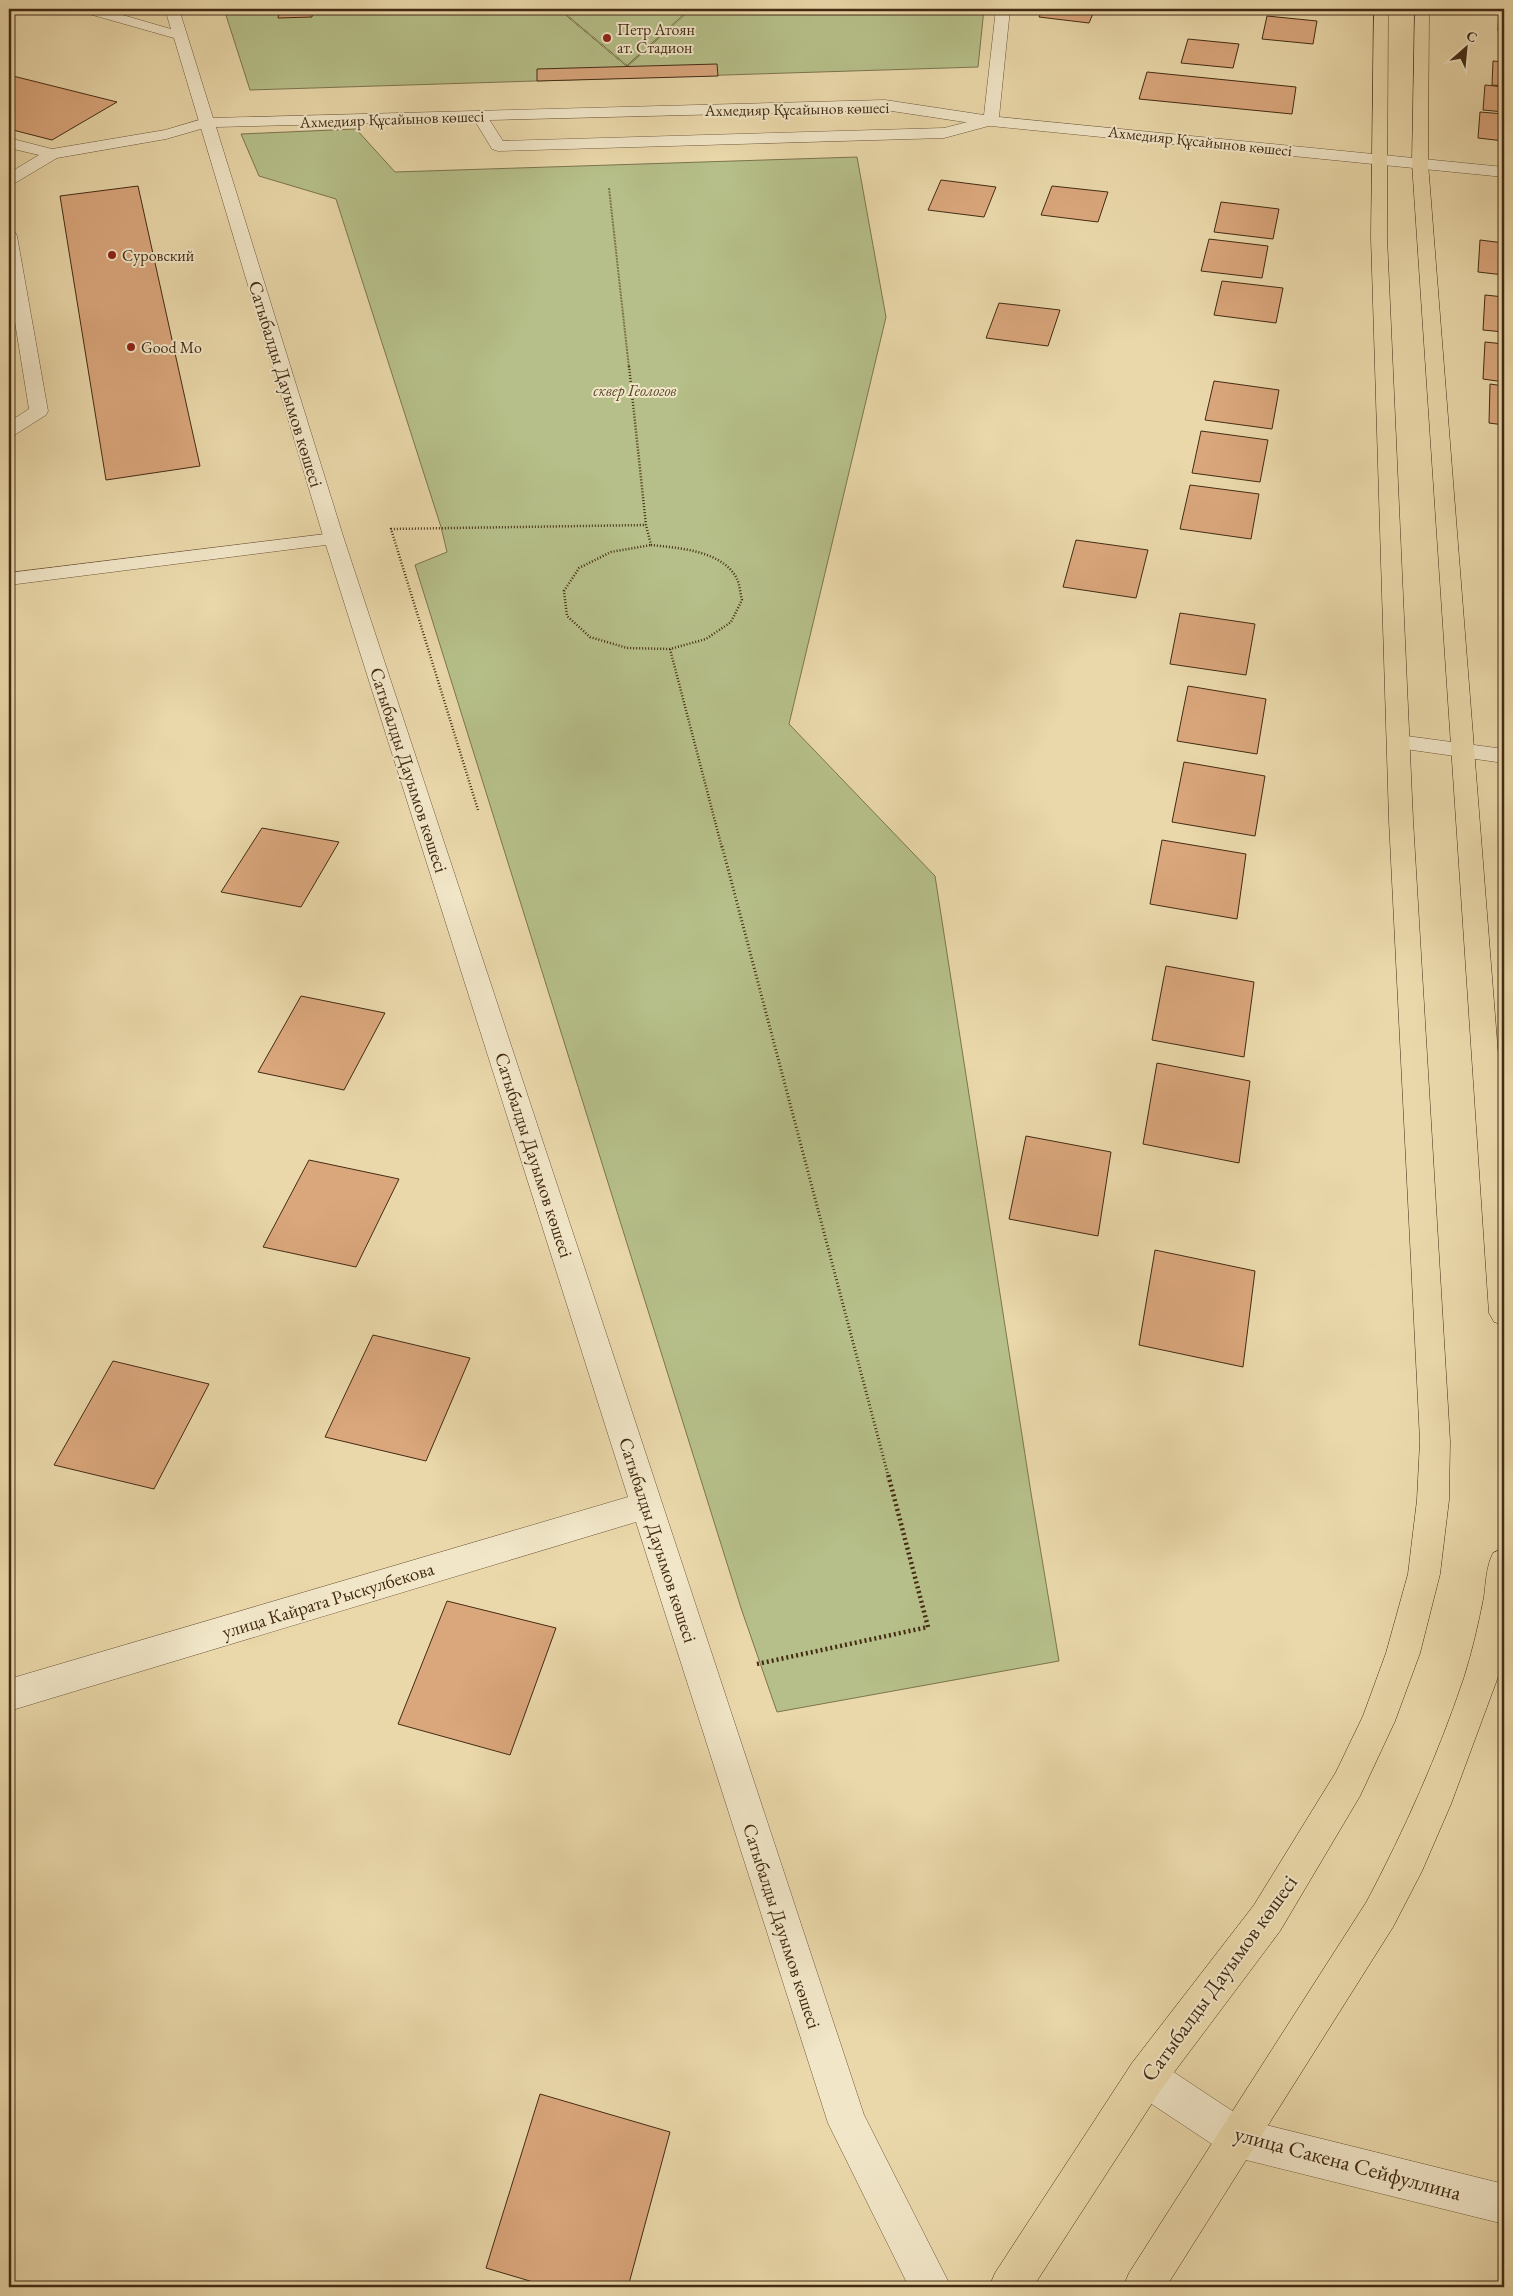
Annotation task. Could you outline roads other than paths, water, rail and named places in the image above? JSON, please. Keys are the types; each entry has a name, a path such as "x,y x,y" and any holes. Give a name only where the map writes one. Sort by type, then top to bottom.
{"main road":[{"name":"Сатыбалды Дауымов көшесі","path":"1009,2287 1146,2077 1267,1918 1348,1784 1369,1739 1402,1653 1424,1574 1433,1500 1435,1441 1401,820 1400,742 1379,237 1380,9"},
{"path":"1422,9 1420,164 1464,750 1488,1115 1504,1313"},
{"path":"1143,2287 1380,1914 1409,1858 1433,1804 1481,1677 1500,1598 1504,1563"}],"street":[{"path":"87,9 181,36"},
{"name":"Сатыбалды Дауымов көшесі","path":"172,9 334,539 847,2123 931,2287"},
{"path":"480,116 498,146 944,133 991,121 1003,9"},
{"name":"Ахмедияр Құсайынов көшесі","path":"52,154 166,134 206,123 884,106 991,121 1504,172"},
{"path":"9,143 52,154"},
{"path":"9,180 52,154"},
{"path":"9,236 39,411 9,430"},
{"path":"9,579 334,539"},
{"path":"1400,742 1504,756"},
{"name":"улица Кайрата Рыскулбекова","path":"9,1695 647,1505"},
{"name":"улица Сакена Сейфуллина","path":"1146,2077 1238,2138 1504,2204"}],"place":[{"name":"Петр Атоян ат. Стадион","path":"607,38"},
{"name":"Суровский","path":"112,255"},
{"name":"Good Mo","path":"131,347"}],"park label":[{"name":"сквер Геологов","path":"635,390"}]}
